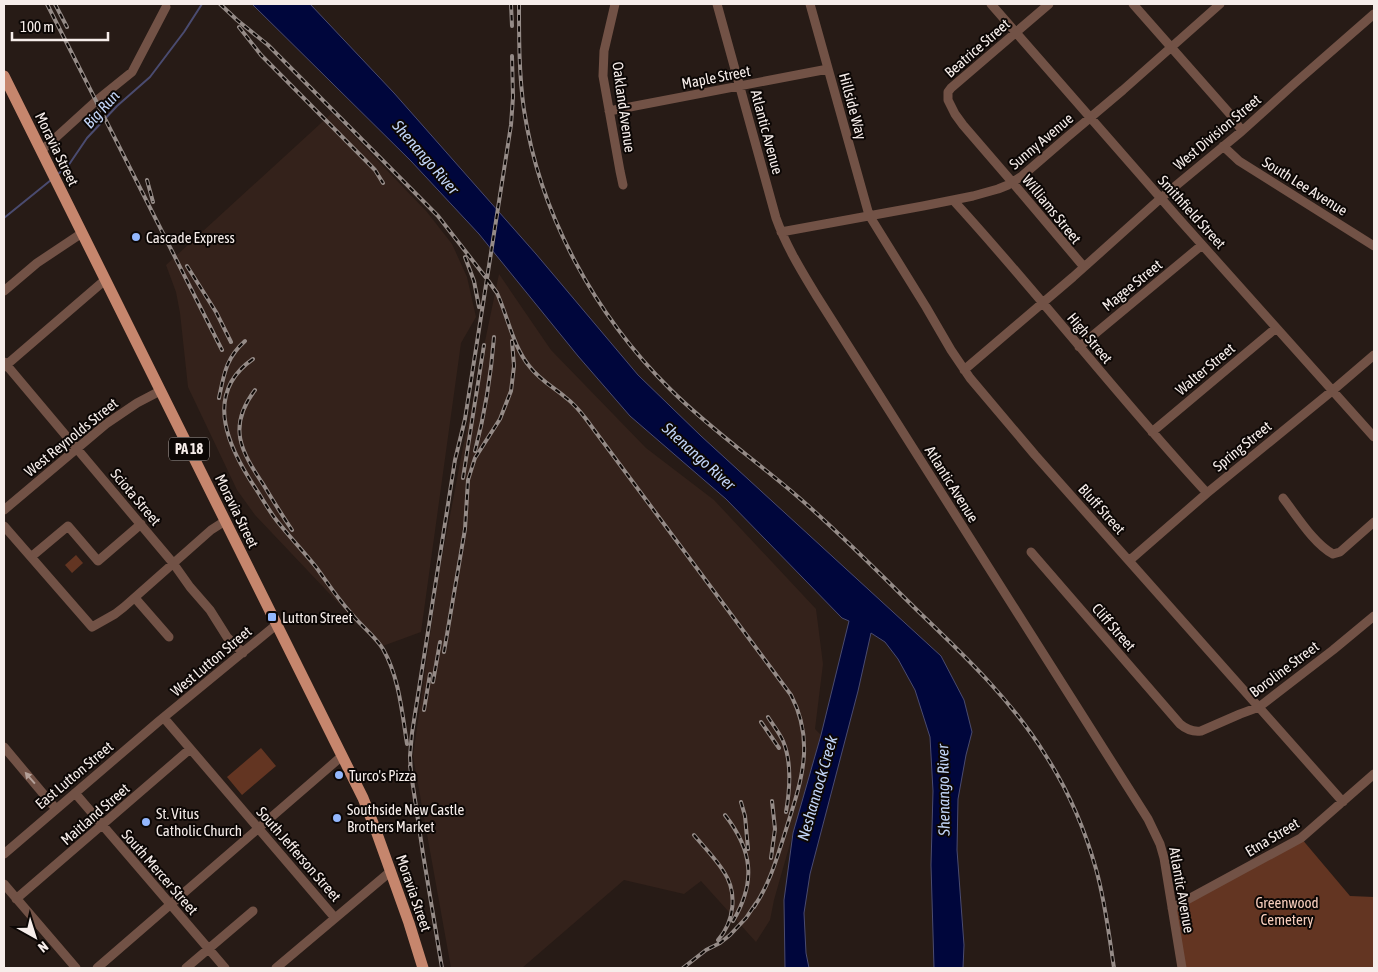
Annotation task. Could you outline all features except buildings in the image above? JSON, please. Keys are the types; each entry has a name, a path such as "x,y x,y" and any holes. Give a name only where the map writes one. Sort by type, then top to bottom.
{"main road":[{"name":"Moravia Street","path":"4,76 370,813 410,923 424,968"}],"street":[{"name":"Oakland Avenue","path":"615,4 604,52 603,76 623,185"},
{"name":"Atlantic Avenue","path":"718,4 781,232 791,254 1148,819 1160,844 1164,858 1182,968"},
{"name":"Hillside Way","path":"810,4 868,215"},
{"name":"Smithfield Street","path":"991,4 1202,245 1374,437"},
{"name":"Beatrice Street","path":"948,96 951,88 1049,4"},
{"path":"1132,4 1230,114 1242,131"},
{"name":"Sunny Avenue","path":"781,232 953,200 998,189 1013,183 1153,64 1220,4"},
{"path":"41,151 96,101 132,72 166,7"},
{"name":"West Division Street","path":"964,370 1084,268 1161,198 1242,131 1295,82 1374,14"},
{"name":"Maple Street","path":"608,111 828,69"},
{"name":"Williams Street","path":"948,96 950,106 963,125 1084,268"},
{"name":"South Lee Avenue","path":"1223,146 1239,161 1374,246"},
{"name":"High Street","path":"953,200 1152,432 1207,493"},
{"name":"Bluff Street","path":"868,215 964,370 1035,455 1343,802"},
{"path":"4,290 37,264 82,234"},
{"name":"Magee Street","path":"1080,347 1202,245"},
{"path":"5,365 105,280"},
{"name":"Walter Street","path":"1152,432 1276,328"},
{"name":"Spring Street","path":"1130,560 1207,493 1374,355"},
{"name":"Sciota Street","path":"5,365 141,524 210,610 227,637 243,653"},
{"name":"West Reynolds Street","path":"4,510 117,416 160,391"},
{"path":"1284,498 1312,535 1333,554 1340,552 1374,522"},
{"path":"4,526 92,627 115,614 211,530 225,521"},
{"path":"31,558 68,526 98,561 141,524"},
{"name":"Cliff Street","path":"1031,552 1176,720"},
{"path":"135,598 168,636"},
{"name":"Boroline Street","path":"1176,720 1189,730 1201,731 1259,707 1374,616"},
{"name":"West Lutton Street","path":"164,718 276,625"},
{"name":"South Jefferson Street","path":"164,718 335,918"},
{"name":"East Lutton Street","path":"4,854 164,718"},
{"path":"4,747 56,809"},
{"name":"Maitland Street","path":"16,899 190,749"},
{"path":"97,968 342,756"},
{"name":"Etna Street","path":"1172,908 1301,838 1374,774"},
{"name":"South Mercer Street","path":"75,793 225,968"},
{"path":"276,968 391,871"},
{"path":"4,884 76,968"},
{"path":"186,968 253,911"}],"shaded area":[{"path":"332,113 427,212 452,244 467,277 476,317 461,343 421,632 380,647 255,515 237,490 188,387 180,313 176,292 166,265"},
{"path":"499,274 551,350 646,448 714,500 816,609 823,664 815,729 821,735 770,920 756,942 701,881 684,894 624,880 522,968 451,968 413,756 438,579"}],"green space":[{"path":"76,555 83,563 72,573 65,565"},
{"path":"261,748 276,766 242,795 227,777"},
{"name":"Greenwood Cemetery","path":"1301,838 1350,896 1374,897 1374,968 1181,968 1172,908"}],"water":[{"path":"252,4 310,4 394,93 536,254 638,375 701,436 941,656 964,700 972,732 958,799 957,850 964,945 963,968 934,968 931,865 933,791 930,737 915,690 898,659 885,642 871,633 858,691 810,874 804,913 806,953 809,968 785,968 784,900 793,833 821,735 849,621 842,618 726,499 630,416 578,356 479,234 411,161"}],"waterway":[{"name":"Big Run","path":"58,174 68,166 87,138 117,106 150,77 184,32 202,4"},
{"name":"Big Run","path":"4,218 51,180"}],"railway":[{"path":"47,4 222,350"},
{"path":"55,4 67,27"},
{"path":"220,4 268,45 438,216 497,293 515,341 524,359 542,380 571,402 584,416 791,695 799,713 803,731 803,766 800,783 775,864 764,890 754,907"},
{"path":"511,4 512,26"},
{"path":"519,4 521,84 532,149 557,225 595,296 618,329 670,389 716,431 797,496 844,539 972,664 1019,717 1054,769 1069,796 1092,854 1099,881 1114,968"},
{"path":"239,27 261,55 375,170 383,183"},
{"path":"411,773 412,733 455,460 465,419 511,125 513,97 512,56"},
{"path":"147,180 153,202"},
{"path":"465,257 474,281 479,307"},
{"path":"187,266 216,312 231,342"},
{"path":"475,451 487,394 494,337"},
{"path":"219,398 224,374 230,360 245,341"},
{"path":"444,652 465,529 468,480 475,458 500,419 511,391 514,366 512,341"},
{"path":"463,478 484,345"},
{"path":"253,359 237,373 228,389 224,406 230,441 238,459 274,518 316,567 345,607 383,649 393,671 407,744"},
{"path":"255,390 246,403 241,416 239,427 243,450 292,530"},
{"path":"433,682 440,642"},
{"path":"424,710 430,674"},
{"path":"768,717 781,738 788,758 789,785 786,812"},
{"path":"761,722 779,748"},
{"path":"410,766 442,968"},
{"path":"771,858 775,829 772,801"},
{"path":"741,802 745,816 748,849"},
{"path":"725,815 741,841 748,867 745,893 733,921"},
{"path":"694,835 721,867 731,889 731,916 728,925 718,940"},
{"path":"683,968 706,950 730,935 746,918 756,903"}],"place":[{"name":"Cascade Express","path":"136,237"},
{"name":"Lutton Street","path":"272,617"},
{"name":"Turco's Pizza","path":"339,775"},
{"name":"Southside New Castle Brothers Market","path":"337,818"},
{"name":"St. Vitus Catholic Church","path":"146,822"}],"water label":[{"name":"Shenango River","path":"426,157"},
{"name":"Shenango River","path":"699,456"},
{"name":"Neshannock Creek","path":"817,788"},
{"name":"Shenango River","path":"943,790"}]}
